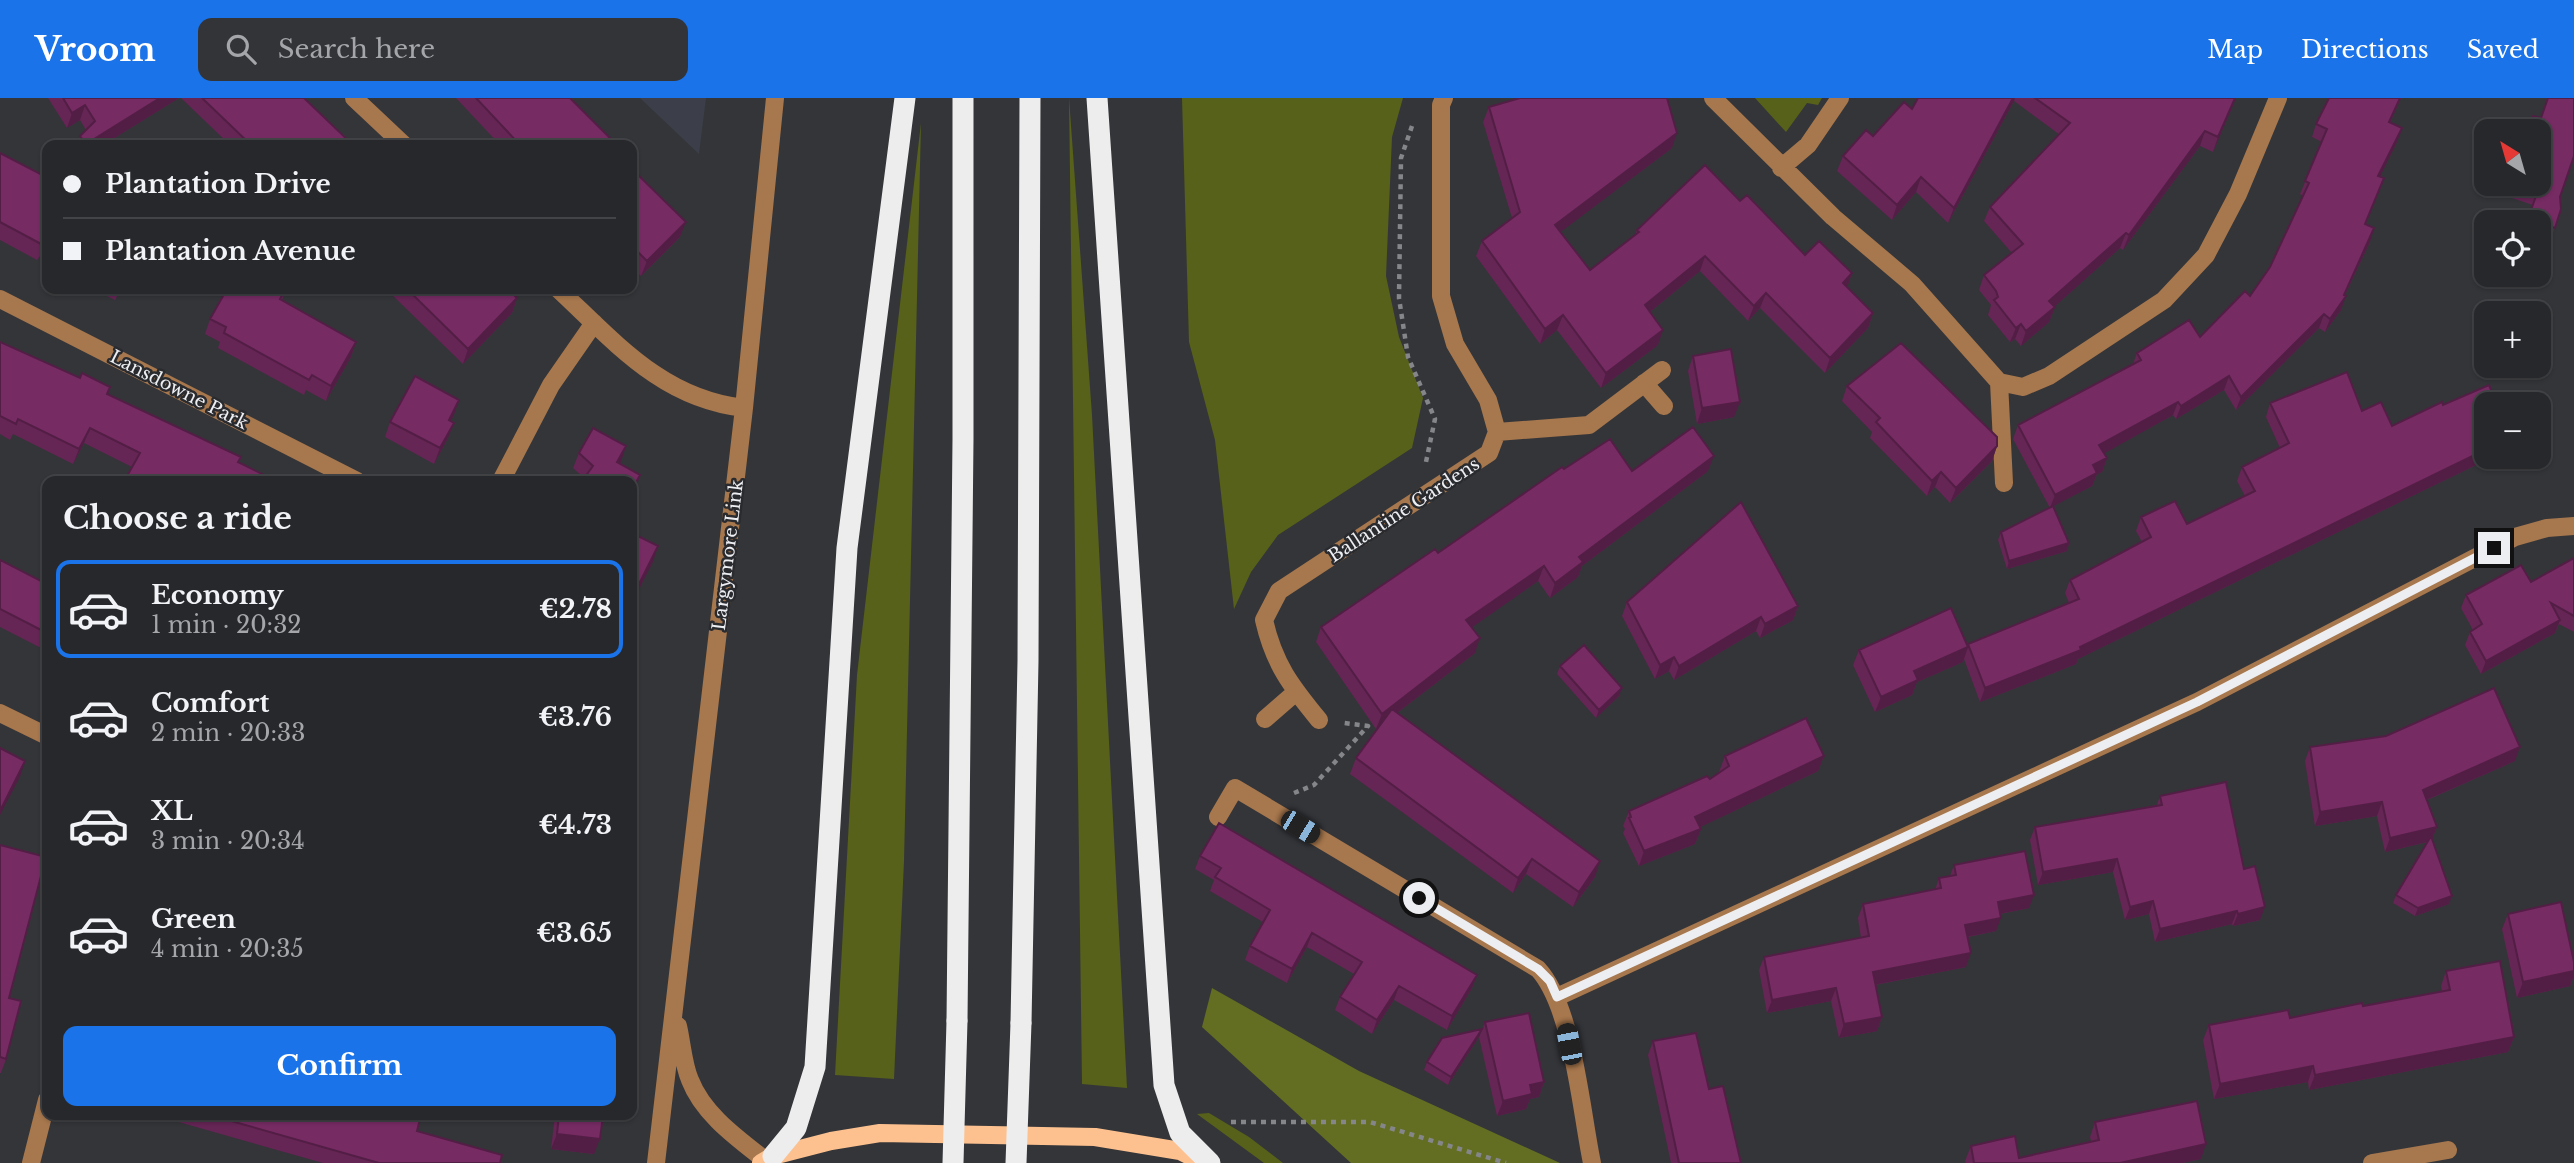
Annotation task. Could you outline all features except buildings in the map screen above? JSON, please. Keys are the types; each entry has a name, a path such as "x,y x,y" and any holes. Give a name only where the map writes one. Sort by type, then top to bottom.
{"highway":[{"path":"766,1160 796,1128 815,1067 847,548 905,98"},
{"path":"953,1163 963,466 963,98"},
{"path":"1016,1163 1028,661 1030,98"},
{"path":"1097,98 1164,1085 1180,1133 1210,1163"}],"main road":[{"path":"766,1160 831,1141 880,1133 1095,1137 1180,1151 1204,1163"}],"street":[{"path":"354,98 399,140"},
{"name":"Largymore Link","path":"656,1163 744,408 775,98"},
{"path":"1444,98 1441,105 1441,296 1455,344 1488,401 1497,432 1589,425 1662,370"},
{"path":"1713,98 1833,217 1912,284 1999,382 2023,387 2049,376 2164,300 2206,256 2238,194 2278,98"},
{"path":"1781,168 1808,145 1840,98"},
{"path":"563,294 666,384 698,400 744,408"},
{"name":"Lansdowne Park","path":"0,299 347,476"},
{"path":"504,476 551,384 594,323"},
{"path":"1999,382 2004,483"},
{"path":"1644,383 1664,407"},
{"name":"Ballantine Gardens","path":"1319,720 1296,692 1272,653 1264,620 1279,591 1489,453 1497,432"},
{"path":"1557,997 2197,702 2515,537 2547,528 2574,526"},
{"path":"1265,719 1296,692"},
{"path":"0,713 42,734"},
{"path":"1218,817 1235,789 1538,969 1550,981 1557,997 1592,1163"},
{"name":"Largymore Link","path":"675,1012 689,1080 703,1103 737,1138 766,1160"},
{"path":"32,1163 42,1120"},
{"path":"2379,1162 2448,1150"}],"path":[{"path":"1416,114 1401,158 1399,298 1408,357 1435,419 1424,472"},
{"path":"1276,813 1286,796 1314,785 1368,726 1319,720"},
{"path":"1231,1122 1370,1122 1506,1163"}],"shaded area":[{"path":"640,98 706,98 699,154"}],"green space":[{"path":"1069,98 1092,415 1127,1088 1082,1084"},
{"path":"1182,98 1403,98 1392,137 1386,276 1399,337 1423,398 1412,448 1278,535 1251,572 1234,609 1215,440 1189,342"},
{"path":"1755,98 1822,98 1818,105 1807,103 1786,132"},
{"path":"921,123 904,861 894,1079 835,1075 857,675"},
{"path":"1212,988 1359,1071 1560,1163 1351,1163 1202,1027"},
{"path":"1209,1113 1249,1137 1283,1163 1264,1163 1197,1114"}],"route":[{"path":"1419,898 1538,969 1550,981 1557,997 2197,702 2494,548"}]}
